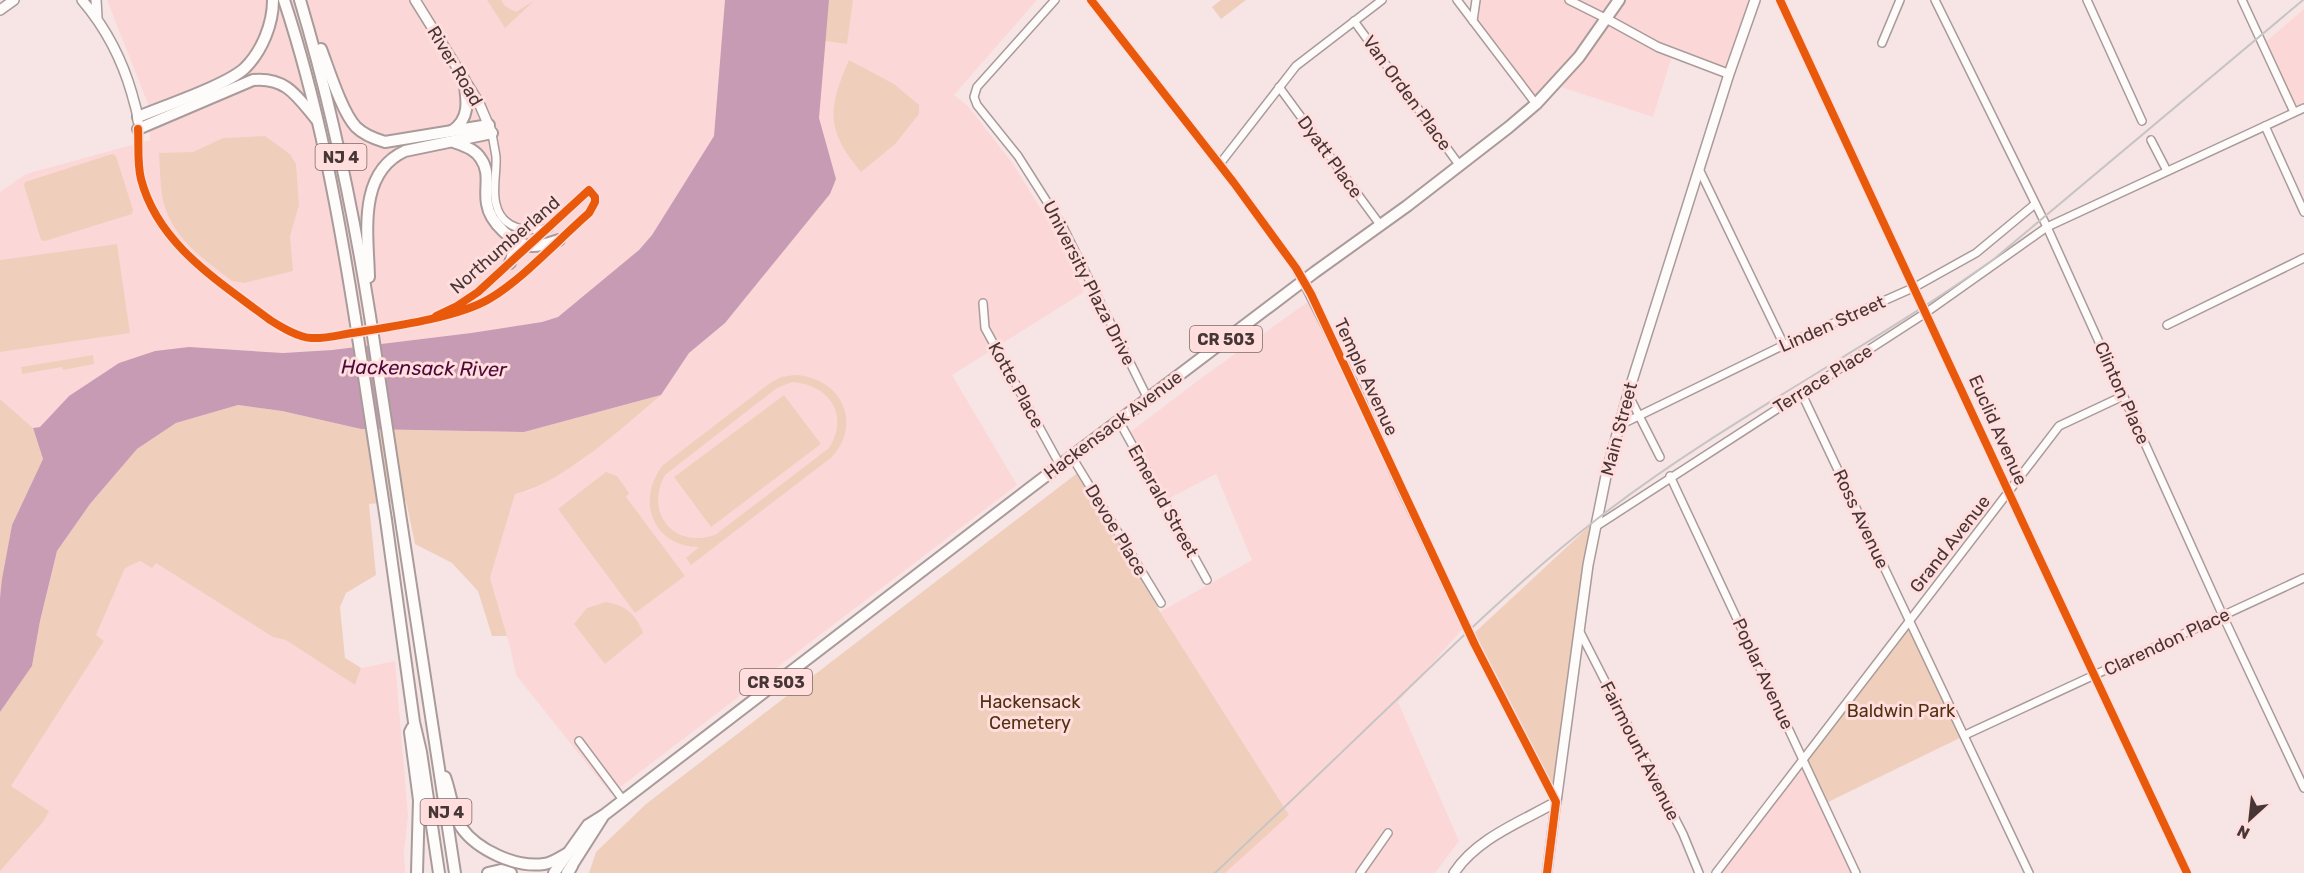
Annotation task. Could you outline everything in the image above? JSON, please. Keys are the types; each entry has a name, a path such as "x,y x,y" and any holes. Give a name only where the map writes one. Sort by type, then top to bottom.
{"main road":[{"path":"0,10 14,0"},
{"path":"82,0 97,17 113,43 128,82 138,117 138,129 253,80 264,79 287,86 318,121"},
{"path":"96,0 97,17"},
{"path":"138,117 224,81 244,69 266,37 273,0"},
{"name":"NJ 4","path":"284,0 318,121 340,224 386,520 414,722 421,752 439,873"},
{"path":"300,0 344,105 356,127 371,138 385,142 453,137 480,157 487,176 487,208 504,232 513,239 530,246 544,245 559,240"},
{"name":"NJ 4","path":"300,0 323,80 345,172 370,316 455,873"},
{"name":"River Road","path":"415,0 479,103 491,129"},
{"name":"CR 503","path":"1607,19 1619,0"},
{"name":"Main Street","path":"1556,802 1595,526 1618,426 1729,74 1755,0"},
{"name":"Hackensack Avenue","path":"554,873 588,825 1060,465 1460,166 1536,104 1579,57 1607,19"},
{"path":"453,137 464,119 467,103 464,80"},
{"path":"370,316 368,212 373,185 392,157 453,137 491,129"},
{"path":"510,263 514,255 513,239"},
{"path":"414,722 410,732 419,800 417,873"},
{"path":"436,751 457,819 465,832 477,843 502,857 531,864 547,864 566,854"},
{"path":"1454,873 1462,860 1482,843 1556,802"},
{"name":"Hackensack Avenue","path":"569,871 604,815"},
{"path":"488,873 501,870 511,873"}],"street":[{"name":"University Plaza Drive","path":"1055,0 977,87 975,97 978,105 1018,156 1064,227 1148,399"},
{"name":"Temple Avenue","path":"1091,0 1219,165 1304,281 1356,387 1475,645 1556,802"},
{"path":"1219,165 1296,66 1382,0"},
{"path":"1457,0 1536,104"},
{"path":"1473,21 1476,0"},
{"path":"1569,0 1658,48 1729,74"},
{"name":"Euclid Avenue","path":"1780,0 1927,312 2093,676 2187,873"},
{"path":"1882,44 1900,0"},
{"name":"Clinton Place","path":"1935,0 2047,227 2223,616 2304,788"},
{"path":"2087,0 2142,121"},
{"path":"2242,0 2294,112"},
{"name":"Van Orden Place","path":"1354,21 1460,166"},
{"name":"Dyatt Place","path":"1279,87 1381,226"},
{"path":"2047,227 2304,108"},
{"path":"2265,126 2304,212"},
{"path":"138,129 141,178 147,196 167,232 195,262 282,328 310,338 385,327 467,309 489,299 518,277 559,240"},
{"path":"491,129 496,155 496,204 499,212 515,228 535,231 549,228"},
{"path":"2151,140 2166,171"},
{"path":"1699,169 1784,345"},
{"name":"Northumberland","path":"436,316 478,292 589,190 595,197 589,213 559,240"},
{"name":"Linden Street","path":"1618,426 1784,345 1915,287 1976,253 2035,204"},
{"name":"Terrace Place","path":"1595,526 1927,312 2047,227"},
{"path":"2167,325 2304,258"},
{"name":"Kotte Place","path":"983,303 985,328 1060,465"},
{"name":"Ross Avenue","path":"1801,392 2029,873"},
{"path":"1628,394 1660,457"},
{"name":"Grand Avenue","path":"1716,873 2059,426 2123,396"},
{"name":"Emerald Street","path":"1119,421 1207,580"},
{"name":"Devoe Place","path":"1072,457 1161,603"},
{"name":"Poplar Avenue","path":"1670,476 1856,873"},
{"name":"Clarendon Place","path":"1965,735 2304,578"},
{"name":"Fairmount Avenue","path":"1579,630 1683,834 1699,873"},
{"path":"579,741 623,800"},
{"name":"Main Street","path":"1546,873 1556,802"},
{"path":"1360,873 1388,832"}],"shaded area":[{"path":"107,0 1037,0 954,95 968,106 1013,164 1054,230 1084,292 952,375 1017,485 611,794 516,675 490,578 515,493 529,491 581,461 661,395 689,353 725,322 830,194 714,136 652,235 639,250 558,317 542,322 471,333 332,350 283,353 155,351 119,363 69,396 40,427 33,428 0,399 0,192 26,174 150,140 148,104"},
{"path":"1476,0 1755,0 1729,74 1673,53 1653,117 1555,85 1536,104 1473,21"},
{"path":"2304,9 2304,108 2294,112 2263,44"},
{"path":"1309,301 1466,625 1398,702 1459,841 1435,873 1218,873 1289,815 1160,612 1252,560 1216,474 1166,500 1129,433"},
{"path":"174,547 361,668 395,661 408,816 404,852 405,873 0,873 0,712 32,666 57,551"},
{"path":"1803,759 1856,873 1716,873"}],"green space":[{"path":"487,0 501,0 505,6 516,12 535,0 505,28"},
{"path":"829,0 853,0 847,44 825,41"},
{"path":"1221,0 1246,0 1221,19 1212,7"},
{"path":"849,60 894,84 919,105 919,114 895,144 861,172 841,144 834,118 837,92"},
{"path":"265,136 290,154 296,164 299,205 290,236 293,271 244,283 232,281 188,245 172,223 162,196 159,153 193,152 223,138"},
{"path":"112,154 116,156 133,210 132,214 45,241 41,240 25,182"},
{"path":"117,244 130,333 0,352 0,260"},
{"path":"93,355 94,364 22,374 21,367"},
{"path":"794,375 810,377 823,383 834,392 842,403 846,415 846,429 841,443 832,457 691,565 686,558 699,547 683,545 670,539 653,519 650,493 655,479 663,465 781,377","holes":["792,382 805,384 826,395 836,413 835,436 829,448 715,535 700,538 687,537 676,532 667,524 658,502 659,489 665,475 777,388"]},
{"path":"661,395 572,466 533,488 515,494 490,578 507,636 492,636 478,591 452,563 415,544 406,501 369,504 376,575 346,593 340,607 345,658 361,668 355,685 286,640 273,637 156,563 152,568 140,561 125,568 96,635 104,641 11,786 49,811 43,822 0,871 0,712 32,666 57,551 90,504 137,449 176,423 238,405 282,411 361,429 524,432"},
{"path":"784,395 821,444 711,527 674,477"},
{"path":"0,399 33,428 43,459 12,525 0,598"},
{"name":"Hackensack Cemetery","path":"1080,471 1160,612 1289,815 1225,873 589,873 596,852 646,804"},
{"path":"606,472 617,476 629,493 626,497 685,576 635,613 558,509"},
{"path":"1596,520 1556,802 1471,636"},
{"path":"606,602 619,605 629,612 643,633 605,664 574,624 587,608"},
{"name":"Baldwin Park","path":"1909,622 1968,734 1824,804 1803,759"}],"water":[{"name":"Hackensack River","path":"725,0 829,0 819,118 836,179 830,194 725,323 689,353 661,395 524,432 361,429 282,411 238,405 176,423 137,449 90,504 57,551 32,666 0,712 2,579 12,525 43,459 33,428 40,427 69,396 119,363 155,351 189,347 283,353 332,350 471,333 542,322 558,317 639,250 652,235 714,136"}],"railway":[{"path":"1215,873 1526,578 1597,519 1694,450 1895,325 1994,259 2303,0"}],"cycle path":[{"path":"1091,0 1234,183 1296,268 1311,294 1475,645 1556,802 1547,873"},
{"path":"1780,0 2187,873"},
{"path":"138,129 141,179 149,202 161,224 176,243 212,276 270,320 289,331 306,337 326,337 403,325 441,317 475,306 502,291 540,259 589,213 595,197 589,190 478,292 436,316"}]}
